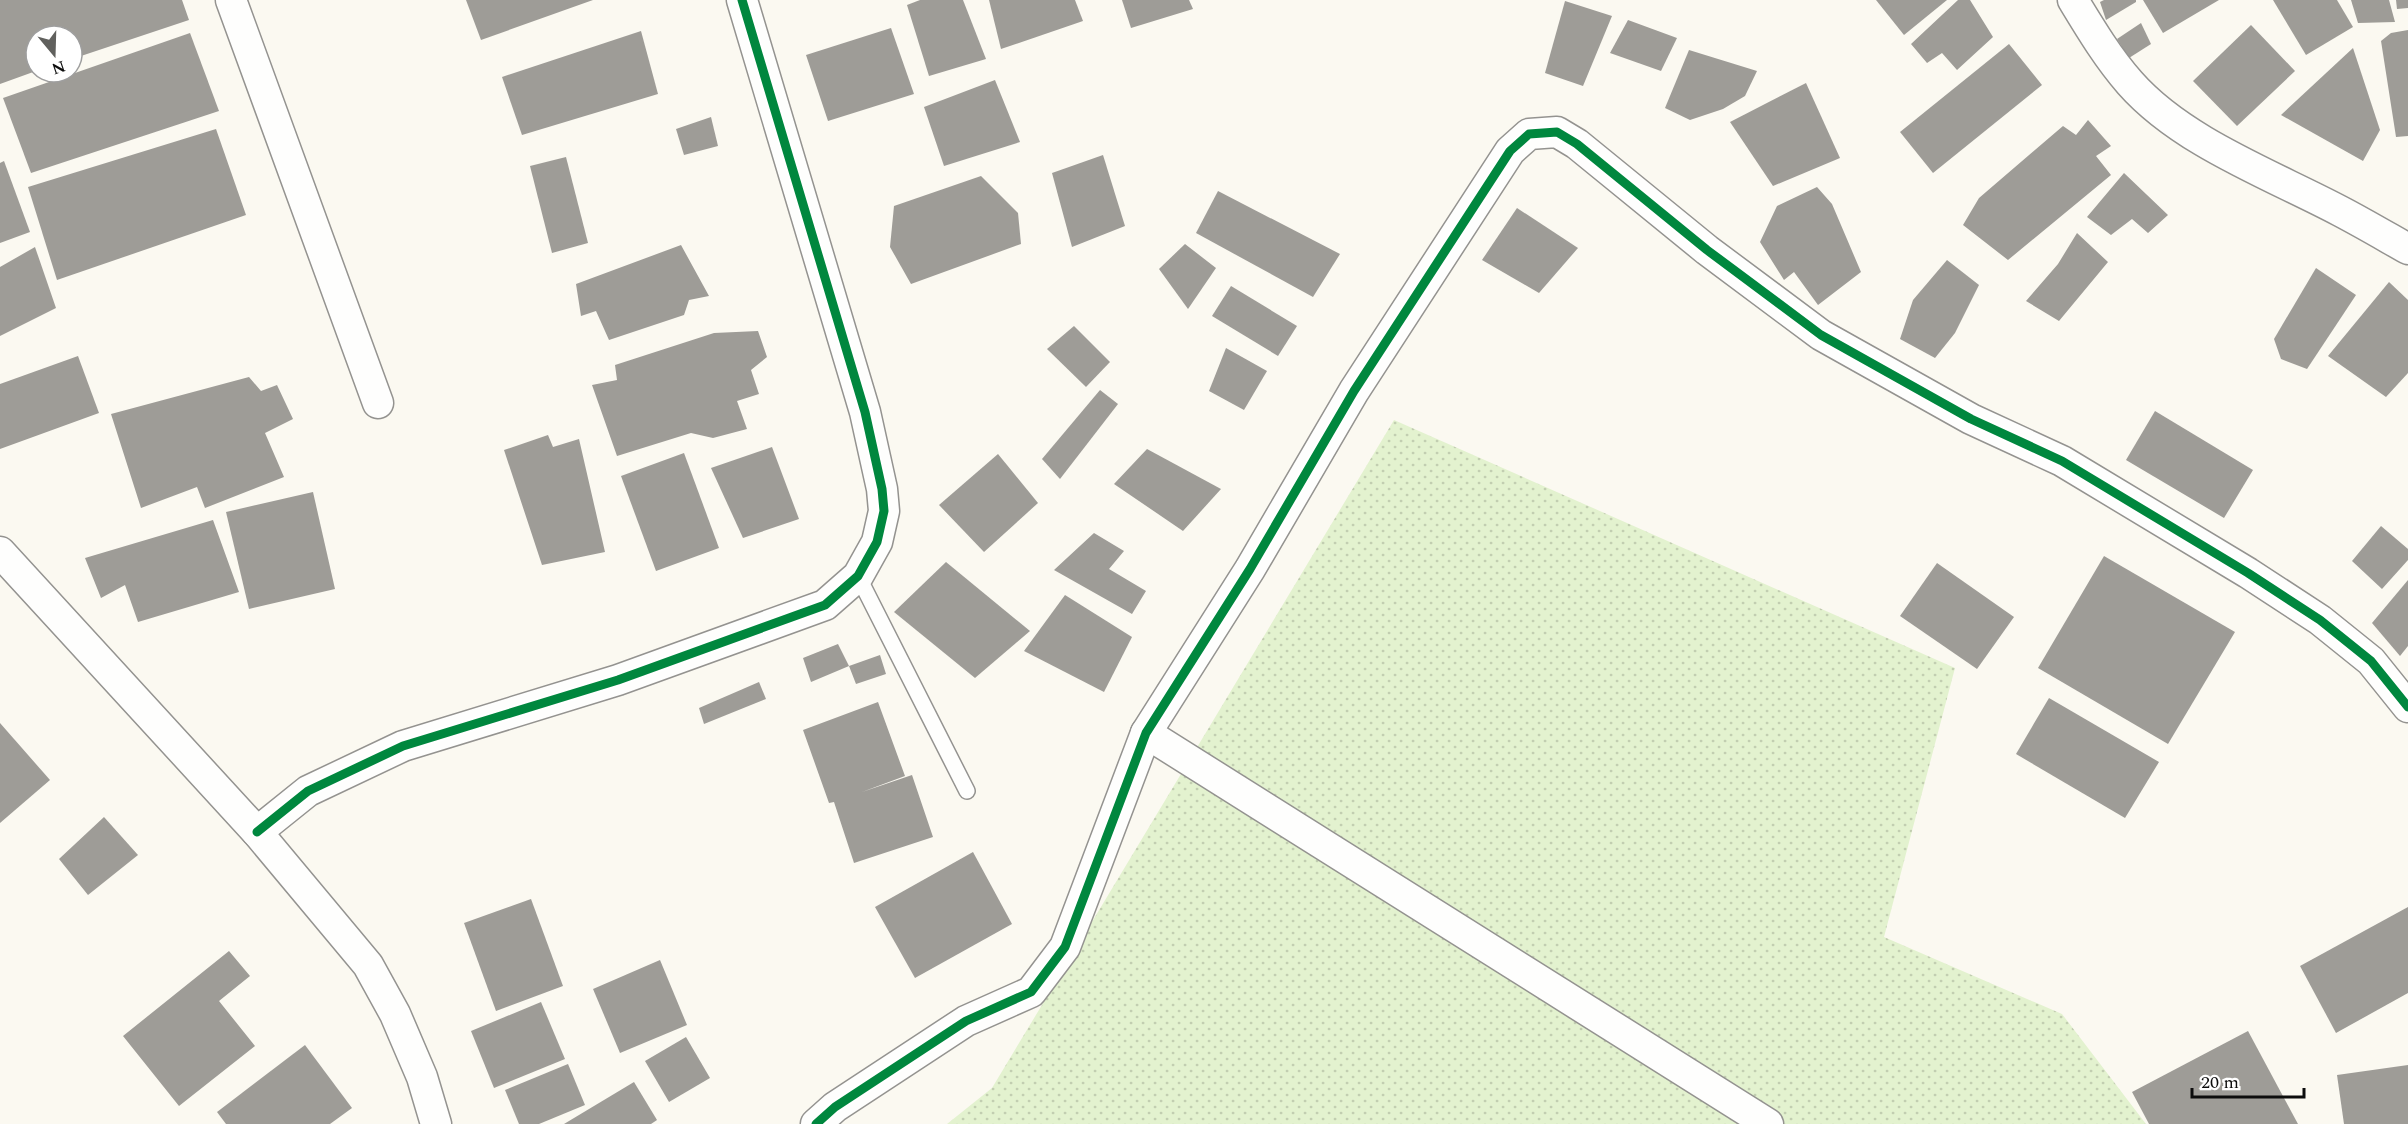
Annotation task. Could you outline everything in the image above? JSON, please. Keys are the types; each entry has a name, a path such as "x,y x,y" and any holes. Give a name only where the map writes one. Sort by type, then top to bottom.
{"street":[{"path":"231,0 378,403"},
{"path":"257,832 308,791 403,746 618,680 825,605 858,576 877,542 884,511 882,489 865,412 742,0"},
{"path":"2073,0 2130,83 2170,119 2243,163 2340,211 2408,249"},
{"path":"816,1124 835,1107 966,1021 1031,992 1065,947 1146,733 1250,569 1354,391 1510,151 1529,134 1557,132 1577,144 1707,250 1821,335 1971,419 2062,460 2248,573 2320,620 2371,662 2408,707"},
{"path":"0,552 257,832 368,965 395,1014 422,1077 436,1124"},
{"path":"1146,733 1768,1124"}],"lane":[{"path":"858,576 967,790"}],"green space":[{"path":"1394,420 1955,668 1884,937 2062,1014 2146,1124 947,1124 992,1088"}],"building":[{"path":"0,0 182,0 189,20 84,55 84,24 24,24 24,75 0,84"},
{"path":"466,0 593,0 481,40"},
{"path":"920,0 963,0 986,59 929,76 907,5"},
{"path":"989,0 1075,0 1083,21 1001,49"},
{"path":"1122,0 1189,0 1193,9 1131,28"},
{"path":"1876,0 1947,0 1904,35"},
{"path":"1958,0 1970,0 1993,37 1957,70 1942,53 1927,63 1911,44"},
{"path":"2136,0 2136,2 2106,20 2100,2"},
{"path":"2143,0 2219,0 2163,33"},
{"path":"2273,0 2337,0 2353,27 2306,55"},
{"path":"2351,0 2389,0 2395,22 2358,23"},
{"path":"2396,0 2408,0 2408,8 2397,9"},
{"path":"1565,1 1612,16 1583,86 1545,73"},
{"path":"1628,20 1677,38 1661,71 1610,53"},
{"path":"2141,23 2151,44 2129,58 2117,39"},
{"path":"2251,25 2295,71 2237,126 2193,81"},
{"path":"891,28 914,94 828,121 806,55"},
{"path":"2408,30 2408,136 2396,137 2381,41 2391,33"},
{"path":"641,31 658,94 522,135 502,77"},
{"path":"190,33 219,111 31,173 3,98 43,84 84,84 84,70"},
{"path":"2009,44 2042,85 1933,173 1900,132"},
{"path":"2353,48 2380,130 2363,161 2281,115"},
{"path":"1689,50 1757,71 1745,96 1723,109 1690,120 1665,108"},
{"path":"995,80 1020,142 944,166 924,107"},
{"path":"1806,83 1840,158 1773,186 1730,122"},
{"path":"711,117 718,146 684,155 676,129"},
{"path":"2088,120 2111,146 2096,156 2111,175 2008,260 1963,225 1979,198 2063,126 2076,135"},
{"path":"216,129 246,215 57,280 28,187"},
{"path":"1103,155 1125,226 1072,247 1052,173"},
{"path":"566,157 588,243 552,253 530,166"},
{"path":"4,161 30,232 0,243 0,163"},
{"path":"2124,173 2168,215 2148,233 2132,219 2111,235 2087,217"},
{"path":"981,176 1018,213 1021,244 911,284 890,247 894,206"},
{"path":"1817,187 1832,204 1861,272 1818,305 1794,272 1784,280 1760,242 1777,206"},
{"path":"1218,191 1340,254 1313,297 1196,233"},
{"path":"1517,208 1578,248 1539,293 1482,260"},
{"path":"2077,233 2108,262 2059,321 2026,301 2058,264"},
{"path":"1185,244 1216,268 1188,309 1159,269"},
{"path":"681,245 709,296 689,300 684,315 609,340 596,311 581,316 576,284"},
{"path":"35,247 56,308 0,336 0,267"},
{"path":"1947,260 1979,285 1955,333 1935,358 1900,339 1913,300"},
{"path":"2316,268 2356,295 2307,369 2281,359 2274,339"},
{"path":"2389,282 2408,300 2408,373 2386,397 2328,356"},
{"path":"1231,286 1297,326 1278,356 1212,316"},
{"path":"1074,326 1110,362 1086,387 1047,349"},
{"path":"758,331 767,357 751,370 759,394 737,401 747,429 713,438 691,433 617,456 592,385 617,380 615,365 714,333"},
{"path":"1226,348 1267,371 1244,410 1209,391"},
{"path":"78,356 99,413 0,449 0,384"},
{"path":"249,377 261,391 277,385 293,419 265,433 284,477 205,508 197,487 141,508 111,414"},
{"path":"1100,390 1118,404 1060,479 1042,459"},
{"path":"2155,411 2253,470 2224,518 2126,460"},
{"path":"548,435 553,447 579,439 605,552 542,565 504,450"},
{"path":"772,447 799,519 743,538 711,468"},
{"path":"1147,449 1221,489 1183,531 1114,484"},
{"path":"684,453 719,548 656,571 621,476"},
{"path":"998,454 1038,503 984,552 939,505"},
{"path":"313,492 335,589 249,609 226,512"},
{"path":"213,520 239,592 138,622 125,585 101,598 85,558"},
{"path":"2381,526 2408,549 2408,560 2382,589 2352,561"},
{"path":"1094,533 1124,551 1109,569 1146,591 1132,614 1054,570"},
{"path":"2104,556 2235,632 2168,744 2038,668"},
{"path":"946,562 1030,631 975,678 894,612"},
{"path":"1937,563 2014,617 1977,669 1900,616"},
{"path":"2408,580 2408,646 2400,656 2372,623"},
{"path":"1065,595 1132,637 1104,692 1024,651"},
{"path":"838,644 849,666 811,682 803,658"},
{"path":"880,655 886,674 856,684 849,666"},
{"path":"759,682 766,699 704,724 699,708"},
{"path":"2049,698 2159,762 2125,818 2016,754"},
{"path":"878,702 905,776 862,792 912,775 933,837 854,863 834,802 829,803 803,730"},
{"path":"0,723 50,780 0,823"},
{"path":"104,817 138,855 88,895 59,859"},
{"path":"973,852 1012,924 915,978 875,907"},
{"path":"531,899 563,986 496,1011 464,923"},
{"path":"2408,907 2408,993 2336,1033 2300,966"},
{"path":"229,951 250,976 219,1001 255,1046 179,1106 123,1036"},
{"path":"660,960 687,1025 620,1053 593,989"},
{"path":"541,1002 565,1059 494,1088 471,1031"},
{"path":"2248,1031 2298,1124 2149,1124 2132,1092"},
{"path":"686,1037 710,1078 669,1102 645,1061"},
{"path":"305,1045 352,1108 330,1124 226,1124 217,1112"},
{"path":"568,1064 585,1105 539,1124 519,1124 505,1090"},
{"path":"2408,1065 2408,1124 2344,1124 2337,1075"},
{"path":"634,1082 657,1120 651,1124 564,1124"}],"cycle path":[{"path":"257,832 308,791 403,746 618,680 825,605 858,576 877,542 884,511 882,489 865,412 742,0"},
{"path":"816,1124 835,1107 966,1021 1031,992 1065,947 1146,733 1250,569 1354,391 1510,151 1529,134 1557,132 1577,144 1707,250 1821,335 1971,419 2062,461 2248,573 2320,620 2371,661 2408,707"}]}
